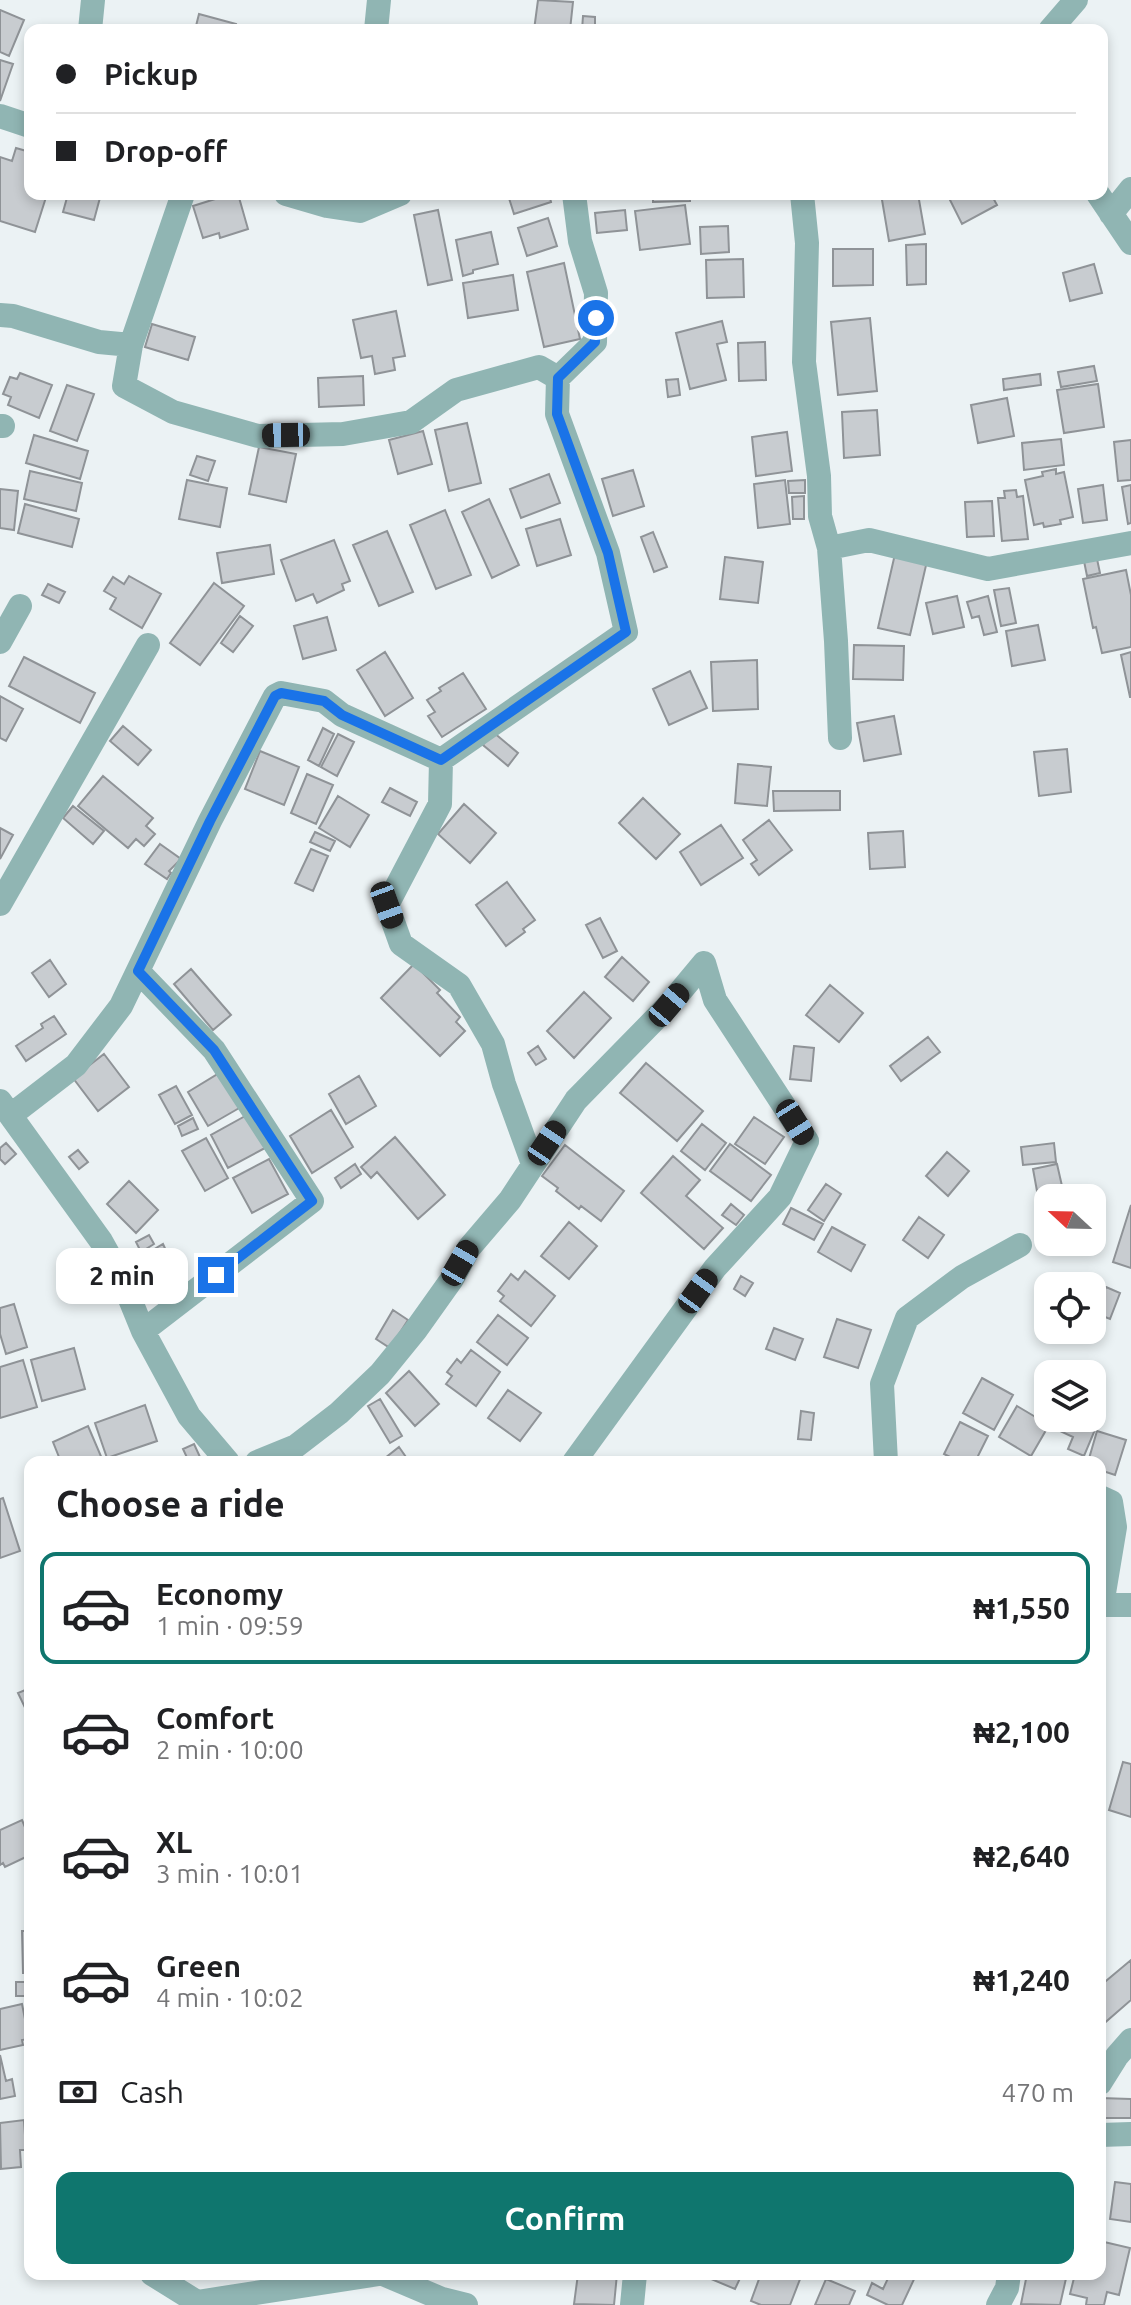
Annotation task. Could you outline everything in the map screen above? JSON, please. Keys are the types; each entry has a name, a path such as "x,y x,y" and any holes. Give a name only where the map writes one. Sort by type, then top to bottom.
{"street":[{"path":"91,24 93,0"},
{"path":"377,24 379,0"},
{"path":"1055,24 1076,0"},
{"path":"0,116 24,124"},
{"path":"1131,189 1104,204 1131,243"},
{"path":"181,200 131,345 124,386 173,412 258,436 343,434 411,422 456,390 539,367 558,378"},
{"path":"306,200 327,206 361,203"},
{"path":"441,760 626,632 608,553 557,414 558,378 595,342 596,293 580,241 575,200"},
{"path":"803,200 807,243 804,362 819,476 820,516 829,548 840,738"},
{"path":"0,315 13,316 99,342 131,345"},
{"path":"829,548 869,540 988,569 1131,543"},
{"path":"0,642 20,606"},
{"path":"0,904 148,645"},
{"path":"223,1456 189,1416 143,1331 121,1277 101,1241 6,1108 76,1065 121,1006 210,821 275,696 281,693 324,701 342,715 441,760"},
{"path":"441,760 440,804 387,905 401,944 459,985 493,1044 533,1164"},
{"path":"272,1456 296,1446 339,1413 380,1374 452,1279 469,1248 510,1200 576,1100 669,1005 704,963 715,1000 807,1141 780,1197 715,1268 578,1456"},
{"path":"138,971 214,1050 312,1201 143,1331"},
{"path":"886,1456 882,1384 907,1318 962,1277 1020,1245"},
{"path":"1106,1500 1111,1502 1115,1527 1106,1577"},
{"path":"1106,1605 1131,1605"},
{"path":"1106,2073 1131,2040"},
{"path":"1106,2135 1131,2134"},
{"path":"161,2280 196,2304 344,2280"},
{"path":"396,2280 466,2305"},
{"path":"632,2305 634,2280"},
{"path":"998,2305 1008,2280"}],"building":[{"path":"538,0 573,2 571,24 535,24"},
{"path":"0,10 24,20 9,56 0,52"},
{"path":"199,14 236,24 196,24"},
{"path":"583,16 595,17 595,24 582,24"},
{"path":"0,60 13,64 0,101"},
{"path":"16,148 24,150 24,200 45,200 35,232 0,221 0,157 12,161"},
{"path":"66,200 99,200 94,220 63,212"},
{"path":"212,200 240,200 248,229 220,238 219,233 203,238 193,206"},
{"path":"510,200 550,200 551,202 514,214"},
{"path":"653,200 690,200 690,201"},
{"path":"882,200 919,200 925,234 889,241"},
{"path":"950,200 994,200 997,205 962,224"},
{"path":"685,205 690,244 640,250 635,211"},
{"path":"438,210 452,280 428,285 414,215"},
{"path":"625,210 627,230 597,233 595,213"},
{"path":"548,218 557,246 527,256 518,228"},
{"path":"728,226 729,252 701,254 700,227"},
{"path":"491,232 498,264 473,270 473,273 463,276 456,240"},
{"path":"926,244 926,284 907,285 906,245"},
{"path":"833,249 873,249 873,285 833,286"},
{"path":"743,259 744,297 707,298 706,260"},
{"path":"564,263 580,339 544,347 527,272"},
{"path":"1094,264 1102,293 1070,301 1063,273"},
{"path":"513,275 518,310 468,318 463,283"},
{"path":"396,311 405,356 393,358 395,370 375,374 372,356 361,358 353,320"},
{"path":"870,318 877,391 838,395 831,322"},
{"path":"722,321 727,342 717,344 726,380 690,389 676,333"},
{"path":"152,324 195,337 188,360 145,347"},
{"path":"765,342 766,380 739,381 738,343"},
{"path":"1094,366 1097,381 1061,387 1058,372"},
{"path":"20,373 52,385 39,418 8,405 11,397 3,394 10,377 17,379"},
{"path":"1040,374 1041,385 1004,390 1003,379"},
{"path":"363,376 364,405 319,407 318,378"},
{"path":"678,379 680,395 668,397 666,380"},
{"path":"1098,384 1104,427 1064,433 1057,390"},
{"path":"67,385 94,394 77,441 50,431"},
{"path":"1007,398 1014,436 978,443 971,405"},
{"path":"877,410 880,455 844,458 842,412"},
{"path":"467,423 481,483 449,491 435,430"},
{"path":"423,431 432,464 398,474 389,440"},
{"path":"787,432 792,471 756,476 752,437"},
{"path":"34,435 88,451 80,479 26,463"},
{"path":"1061,439 1064,465 1024,470 1022,443"},
{"path":"1131,440 1131,480 1118,481 1114,442"},
{"path":"259,447 296,454 286,502 249,494"},
{"path":"197,456 215,461 208,481 190,475"},
{"path":"1056,469 1056,474 1064,472 1073,517 1060,520 1061,524 1034,525 1025,480"},
{"path":"633,470 644,506 613,516 602,479"},
{"path":"30,471 82,483 76,511 24,499"},
{"path":"549,474 560,503 521,518 510,489"},
{"path":"187,480 227,488 220,527 179,519"},
{"path":"785,480 790,524 758,528 754,484"},
{"path":"805,480 805,493 789,493 788,481"},
{"path":"1103,485 1107,520 1083,523 1078,489"},
{"path":"1131,485 1131,523 1128,524 1122,487"},
{"path":"0,489 18,491 14,530 0,528"},
{"path":"1016,490 1017,497 1023,496 1028,539 1002,541 998,498 1005,498 1004,491"},
{"path":"804,496 804,519 793,519 792,497"},
{"path":"489,499 519,565 492,578 462,512"},
{"path":"992,501 994,536 967,537 965,502"},
{"path":"25,504 79,519 72,547 18,533"},
{"path":"445,510 471,575 436,589 410,525"},
{"path":"560,519 571,555 537,566 526,529"},
{"path":"387,531 413,592 379,606 353,545"},
{"path":"653,532 667,567 654,572 641,537"},
{"path":"334,540 350,581 342,584 344,590 317,603 313,594 296,601 281,560"},
{"path":"270,545 274,574 222,583 217,553"},
{"path":"895,554 927,561 910,635 878,628"},
{"path":"725,557 763,562 758,603 720,599"},
{"path":"1097,559 1100,573 1087,576 1084,561"},
{"path":"1126,570 1131,595 1131,647 1102,653 1096,627 1093,628 1083,579"},
{"path":"129,576 161,594 142,628 110,609 116,598 104,591 113,577 124,584"},
{"path":"214,583 244,606 200,665 170,643"},
{"path":"48,584 65,592 59,603 42,595"},
{"path":"1009,588 1016,623 1001,626 994,590"},
{"path":"957,596 964,627 933,634 926,603"},
{"path":"988,596 997,632 984,635 979,616 972,618 967,602"},
{"path":"240,616 253,626 233,652 221,643"},
{"path":"327,617 336,650 303,659 294,626"},
{"path":"1038,625 1045,660 1012,666 1006,631"},
{"path":"854,645 904,646 903,680 853,679"},
{"path":"385,652 413,698 385,716 357,670"},
{"path":"1131,652 1131,697 1130,697 1121,655"},
{"path":"24,657 95,693 80,723 9,686"},
{"path":"757,660 758,709 713,711 711,662"},
{"path":"690,671 707,708 669,725 653,689"},
{"path":"463,673 486,709 442,737 428,716 435,712 427,700 441,691 439,688"},
{"path":"0,696 23,709 6,741 0,738"},
{"path":"894,716 901,754 864,761 857,723"},
{"path":"123,726 151,750 138,765 110,741"},
{"path":"323,728 334,734 319,766 308,760"},
{"path":"493,732 518,753 508,766 483,745"},
{"path":"338,734 354,742 337,776 321,767"},
{"path":"1067,749 1071,792 1039,796 1034,752"},
{"path":"260,751 299,767 284,805 245,789"},
{"path":"738,764 771,767 767,806 735,803"},
{"path":"307,774 333,785 316,824 291,813"},
{"path":"103,776 153,818 146,826 155,834 144,846 136,839 128,848 78,806"},
{"path":"390,788 417,802 410,816 382,802"},
{"path":"773,791 840,791 840,810 774,811"},
{"path":"338,796 369,815 350,847 319,828"},
{"path":"643,798 680,834 656,859 619,823"},
{"path":"464,804 496,833 470,863 438,834"},
{"path":"73,806 104,831 93,844 63,818"},
{"path":"769,820 792,850 759,875 751,864 757,860 743,840"},
{"path":"721,825 743,858 701,885 680,852"},
{"path":"0,828 13,835 0,859"},
{"path":"903,831 905,867 870,869 868,833"},
{"path":"315,832 335,841 330,851 310,842"},
{"path":"160,844 181,859 169,871 171,873 167,879 145,864"},
{"path":"311,849 328,856 313,891 295,883"},
{"path":"507,882 535,920 506,946 476,905"},
{"path":"600,918 617,951 603,958 586,925"},
{"path":"622,957 649,982 633,1001 605,977"},
{"path":"50,960 66,984 49,997 32,973"},
{"path":"414,964 440,990 437,993 460,1017 456,1022 465,1031 440,1056 381,998"},
{"path":"191,969 231,1015 213,1030 174,984"},
{"path":"830,985 863,1013 839,1042 806,1015"},
{"path":"584,992 611,1018 574,1058 547,1031"},
{"path":"54,1016 66,1034 26,1061 16,1046 43,1028 41,1024"},
{"path":"928,1037 940,1052 901,1081 890,1066"},
{"path":"538,1046 546,1059 536,1065 528,1053"},
{"path":"794,1046 814,1048 811,1081 790,1079"},
{"path":"104,1054 129,1087 98,1111 73,1078"},
{"path":"646,1063 703,1111 677,1141 620,1093"},
{"path":"221,1072 241,1107 208,1126 188,1092"},
{"path":"359,1076 376,1106 346,1124 329,1094"},
{"path":"176,1086 192,1115 175,1124 159,1095"},
{"path":"331,1110 353,1147 312,1173 290,1136"},
{"path":"247,1115 265,1148 228,1168 211,1135"},
{"path":"754,1117 784,1137 765,1164 735,1144"},
{"path":"193,1118 198,1129 182,1136 178,1126"},
{"path":"702,1124 726,1143 705,1170 681,1151"},
{"path":"395,1137 445,1195 418,1219 377,1172 371,1178 361,1167"},
{"path":"206,1138 228,1178 205,1191 182,1151"},
{"path":"6,1143 16,1154 5,1164 0,1159 0,1148"},
{"path":"1054,1143 1056,1162 1023,1165 1021,1147"},
{"path":"730,1144 771,1175 751,1201 710,1171"},
{"path":"565,1145 624,1191 601,1221 581,1206 579,1209 542,1176"},
{"path":"78,1150 88,1162 79,1169 69,1157"},
{"path":"947,1152 969,1171 948,1196 926,1176"},
{"path":"673,1156 700,1180 686,1196 723,1228 704,1249 641,1193"},
{"path":"269,1159 288,1194 252,1213 233,1178"},
{"path":"355,1164 361,1174 341,1188 335,1178"},
{"path":"1057,1164 1062,1184 1036,1184 1033,1169"},
{"path":"129,1181 158,1210 136,1233 107,1204"},
{"path":"826,1184 841,1194 824,1221 808,1210"},
{"path":"731,1204 744,1215 736,1225 722,1215"},
{"path":"1131,1205 1131,1268 1113,1262"},
{"path":"791,1208 823,1224 814,1240 783,1224"},
{"path":"919,1217 944,1235 928,1258 903,1240"},
{"path":"569,1222 597,1246 569,1279 541,1256"},
{"path":"832,1227 865,1245 851,1271 818,1252"},
{"path":"149,1235 154,1244 141,1252 136,1242"},
{"path":"163,1244 169,1257 158,1263 151,1251"},
{"path":"525,1271 555,1296 531,1326 500,1301 504,1296 498,1291 511,1274 518,1280"},
{"path":"741,1276 753,1283 745,1296 734,1289"},
{"path":"1106,1287 1120,1293 1110,1319 1106,1317"},
{"path":"14,1304 27,1347 6,1354 0,1334 0,1308"},
{"path":"393,1310 408,1320 390,1348 376,1339"},
{"path":"498,1315 528,1338 507,1365 477,1342"},
{"path":"837,1319 871,1330 858,1368 824,1357"},
{"path":"774,1328 803,1339 795,1360 766,1349"},
{"path":"74,1348 85,1389 42,1401 31,1360"},
{"path":"471,1350 500,1372 476,1406 446,1384 452,1376 447,1372 457,1359 461,1363"},
{"path":"23,1360 37,1407 0,1418 0,1367"},
{"path":"409,1371 439,1404 415,1426 386,1393"},
{"path":"982,1378 1013,1395 994,1430 963,1413"},
{"path":"508,1390 541,1413 520,1441 488,1418"},
{"path":"380,1399 402,1436 390,1443 368,1406"},
{"path":"145,1405 157,1441 106,1456 95,1423"},
{"path":"1017,1406 1034,1416 1034,1432 1045,1432 1031,1456 999,1437"},
{"path":"801,1411 814,1413 811,1440 798,1439"},
{"path":"960,1422 988,1436 978,1456 944,1454"},
{"path":"88,1426 101,1456 59,1456 53,1442"},
{"path":"1062,1432 1094,1432 1084,1456 1068,1449 1073,1437"},
{"path":"1097,1432 1126,1440 1115,1475 1106,1472 1106,1456 1090,1456"},
{"path":"194,1444 200,1456 186,1456 183,1449"},
{"path":"399,1447 405,1456 388,1456"},
{"path":"3,1498 20,1551 0,1558 0,1499"},
{"path":"24,1690 24,1706 18,1693"},
{"path":"1123,1762 1131,1764 1131,1817 1109,1810"},
{"path":"22,1820 24,1825 24,1858 5,1867 3,1863 0,1865 0,1830"},
{"path":"22,1931 24,1931 24,1973"},
{"path":"1131,1960 1131,2000 1106,2022 1106,1981"},
{"path":"16,1982 24,1982 24,1996 16,1996"},
{"path":"22,2004 23,2045 0,2050 0,2009"},
{"path":"0,2055 6,2081 12,2079 15,2096 0,2099"},
{"path":"1106,2098 1131,2099 1131,2118 1106,2118"},
{"path":"24,2120 21,2167 1,2169 0,2123"},
{"path":"1115,2182 1131,2184 1131,2222 1110,2219"},
{"path":"1106,2242 1130,2248 1119,2295 1107,2292 1104,2305 1086,2305 1087,2298 1070,2294 1074,2280 1106,2280"},
{"path":"577,2280 616,2280 614,2305 574,2304"},
{"path":"714,2280 739,2280 735,2289"},
{"path":"759,2280 800,2280 790,2305 761,2305 751,2301"},
{"path":"826,2280 855,2291 849,2305 815,2305"},
{"path":"887,2280 914,2280 902,2305 888,2305 867,2295 872,2283 883,2289"},
{"path":"1026,2280 1066,2280 1060,2305 1021,2304"}],"route":[{"path":"216,1275 312,1201 214,1050 138,971 210,821 275,696 281,693 324,701 342,715 441,760 626,632 608,553 557,414 558,378 595,342 596,318"}]}
